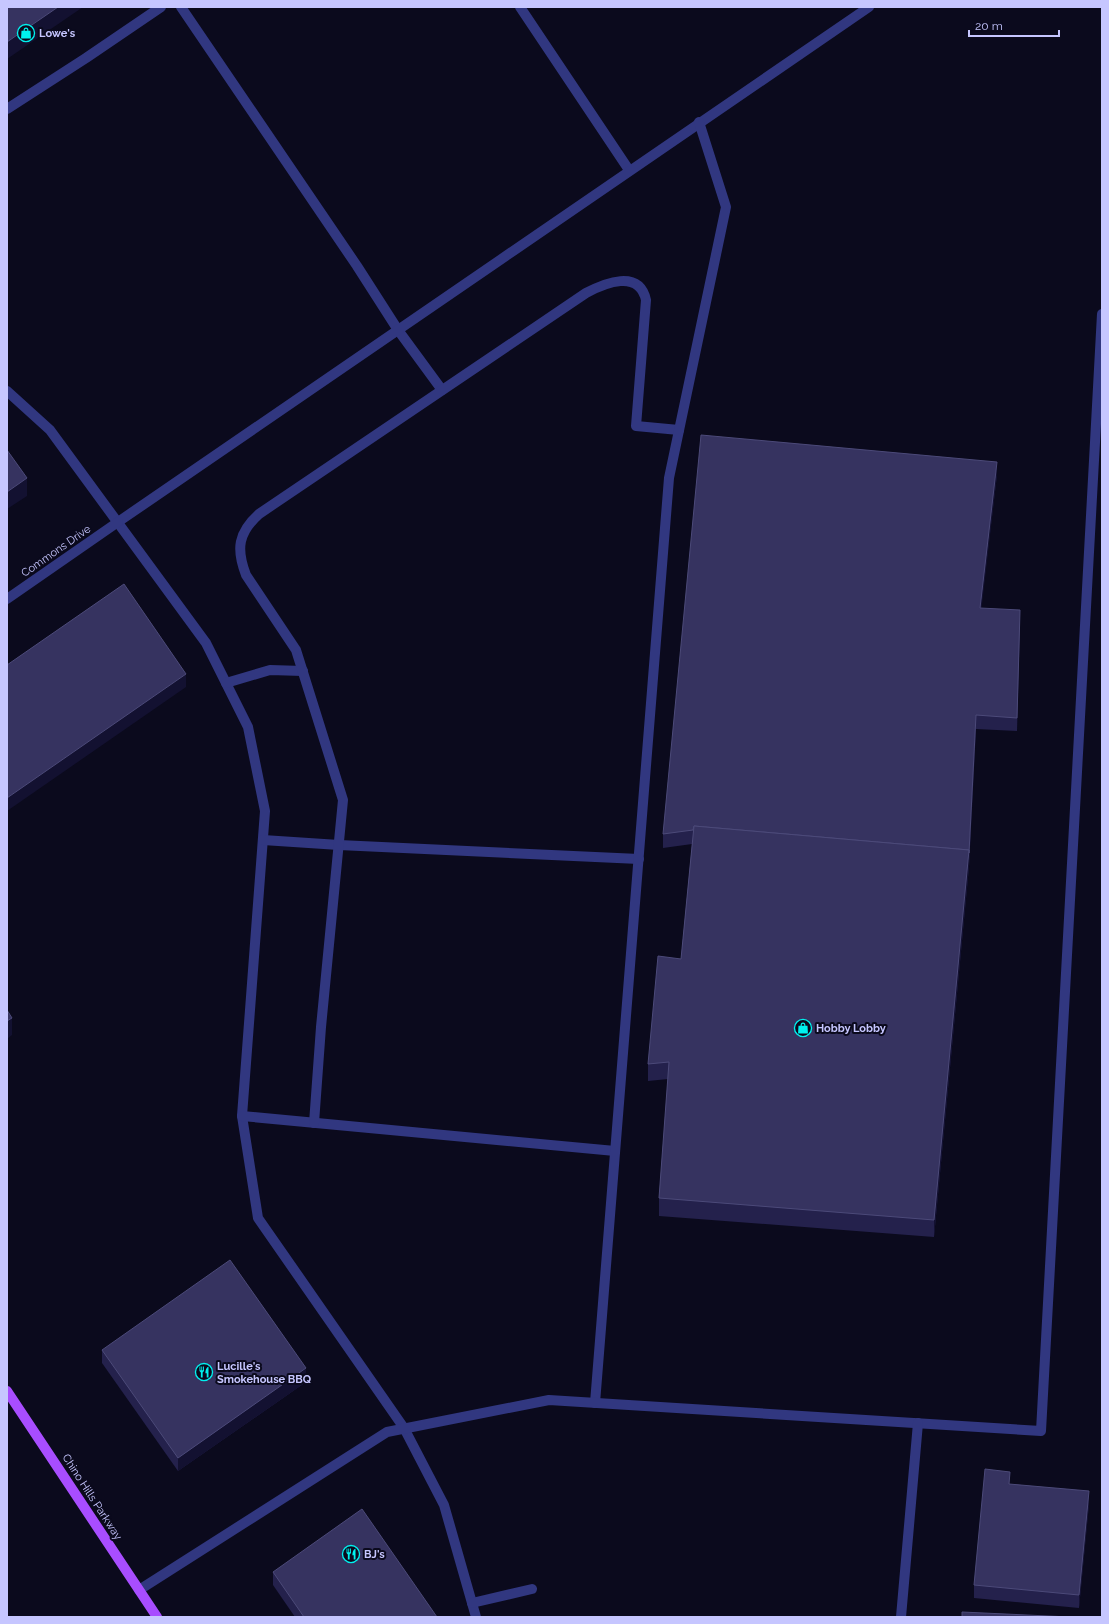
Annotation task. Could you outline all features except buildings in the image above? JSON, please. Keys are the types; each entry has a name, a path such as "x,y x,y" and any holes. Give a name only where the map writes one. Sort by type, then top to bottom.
{"main road":[{"name":"Chino Hills Parkway","path":"7,1390 157,1617"}],"street":[{"path":"7,109 161,7"},
{"path":"181,7 357,266 398,330 442,390"},
{"path":"520,7 629,170"},
{"name":"Commons Drive","path":"7,599 629,170 869,7"},
{"path":"595,1403 669,478 726,208 699,122"},
{"path":"314,1123 321,1027 343,800 296,650 246,576 241,563 239,547 243,533 249,523 259,514 586,293 601,285 621,281 633,282 639,286 646,300 636,426 679,430"},
{"path":"139,1590 387,1432 550,1400 1041,1431 1102,314"},
{"path":"7,391 50,430 206,643 248,727 265,811 242,1116 258,1218 404,1428 444,1506 476,1617"},
{"path":"226,683 270,670 303,671"},
{"path":"263,840 638,859"},
{"path":"242,1116 615,1151"},
{"path":"901,1617 918,1423"},
{"path":"472,1603 532,1589"}],"place":[{"name":"Lowe's","path":"26,33"},
{"name":"Hobby Lobby","path":"803,1028"},
{"name":"Lucille's Smokehouse BBQ","path":"204,1372"},
{"name":"BJ's","path":"351,1554"}]}
